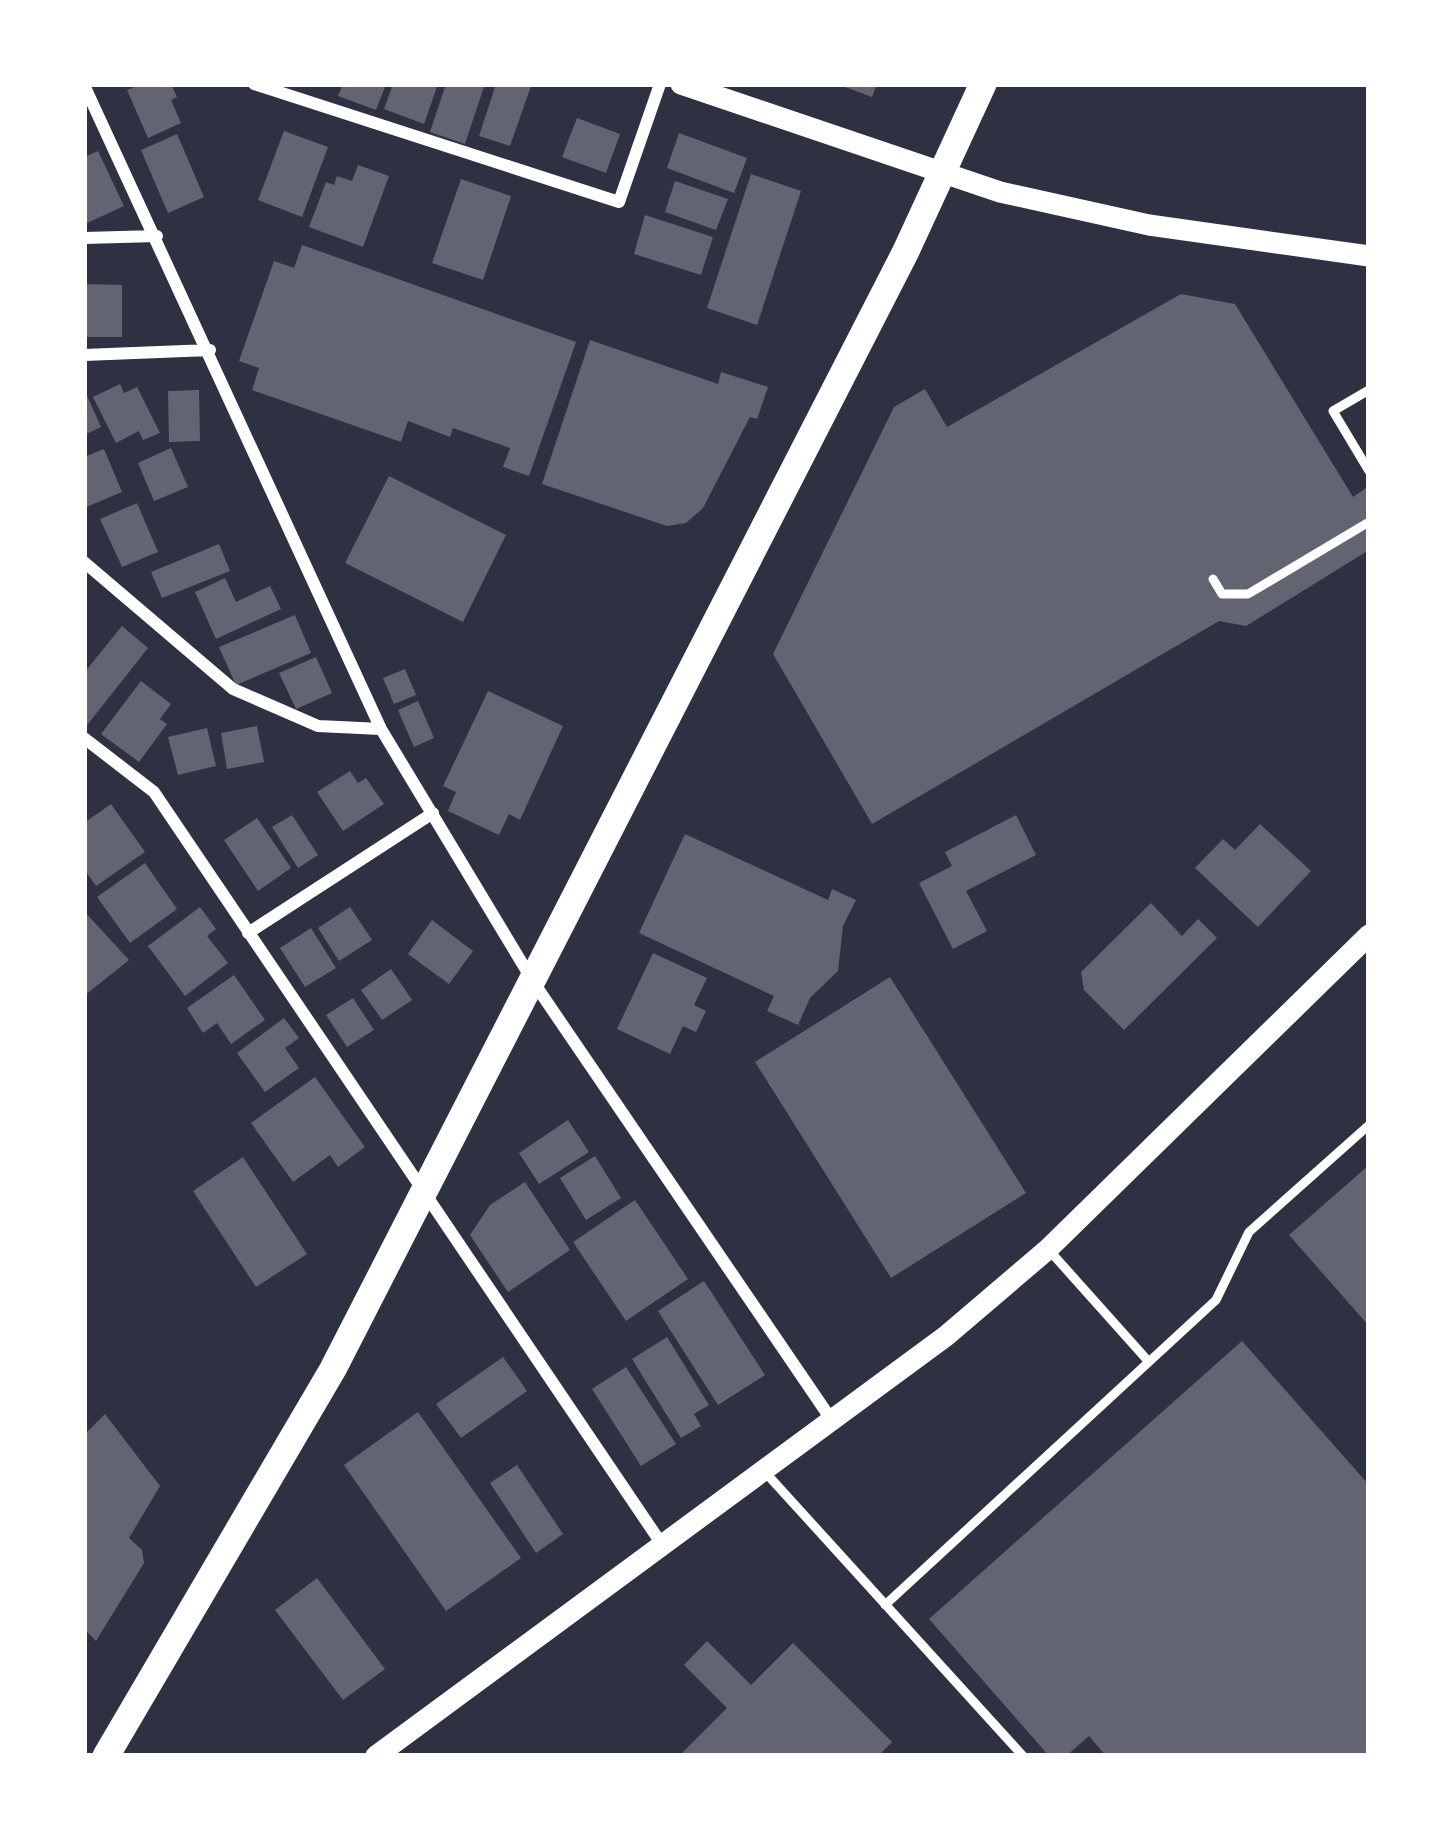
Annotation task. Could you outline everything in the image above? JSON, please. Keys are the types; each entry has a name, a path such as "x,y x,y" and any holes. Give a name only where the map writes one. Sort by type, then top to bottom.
{"highway":[{"path":"106,1756 333,1369 896,272 982,84"}],"street":[{"path":"254,84 619,202 660,84"},
{"path":"681,84 1000,192 1149,225 1369,256"},
{"path":"84,85 381,729 534,983 833,1422"},
{"path":"84,238 157,236"},
{"path":"84,355 209,350"},
{"path":"84,562 232,688 318,726 381,729"},
{"path":"84,738 154,792 661,1543"},
{"path":"248,933 433,813"},
{"path":"376,1756 661,1543 833,1422 1048,1249 1369,934"}],"lane":[{"path":"1369,390 1333,411 1369,471"},
{"path":"1213,579 1222,594 1248,594 1369,522"},
{"path":"885,1605 1216,1300 1249,1232 1369,1125"},
{"path":"1048,1249 1149,1362"},
{"path":"765,1472 1023,1756"}],"building":[{"path":"143,84 171,84 177,97 171,100 181,123 148,138 127,90"},
{"path":"343,84 386,84 376,110 338,96"},
{"path":"393,84 438,84 424,124 384,109"},
{"path":"446,84 485,84 465,144 430,132"},
{"path":"496,84 531,86 510,146 479,136"},
{"path":"837,84 877,84 872,97"},
{"path":"577,118 620,134 606,173 562,157"},
{"path":"284,131 328,147 302,217 258,200"},
{"path":"679,133 747,158 734,193 667,168"},
{"path":"177,134 204,197 168,213 141,150"},
{"path":"98,151 124,206 85,224 84,157"},
{"path":"358,165 389,176 363,247 309,227 326,182 334,185 337,176 352,181"},
{"path":"751,174 801,191 757,325 707,308"},
{"path":"461,179 511,196 483,280 432,263"},
{"path":"675,181 728,199 716,230 665,212"},
{"path":"645,215 713,237 701,275 634,254"},
{"path":"302,245 576,342 529,476 503,467 510,448 453,428 450,437 408,421 401,442 252,390 259,368 239,361 274,261 294,268"},
{"path":"85,284 122,285 122,337 84,337"},
{"path":"1181,294 1235,304 1353,497 1369,486 1369,550 1246,626 1219,621 872,824 773,654 894,407 925,389 947,427"},
{"path":"590,340 718,384 721,372 768,387 757,419 750,417 703,508 686,523 667,526 542,484"},
{"path":"120,384 124,393 137,387 160,433 143,440 139,431 116,443 93,397"},
{"path":"84,389 101,427 84,435"},
{"path":"199,390 200,441 169,442 168,391"},
{"path":"171,448 188,487 154,501 138,463"},
{"path":"104,449 122,492 84,508 84,457"},
{"path":"389,476 506,535 463,622 345,563"},
{"path":"137,503 158,552 122,567 100,519"},
{"path":"219,544 230,571 162,598 151,572"},
{"path":"225,578 236,602 270,586 281,609 216,639 195,592"},
{"path":"295,615 311,653 236,685 219,647"},
{"path":"122,626 148,648 84,729 84,673"},
{"path":"316,657 332,693 296,709 279,673"},
{"path":"405,669 416,695 394,704 383,678"},
{"path":"141,681 171,704 160,719 167,724 139,762 101,734"},
{"path":"488,691 563,726 520,820 509,814 499,835 448,811 456,792 443,786"},
{"path":"418,701 434,738 414,747 398,710"},
{"path":"257,726 264,762 227,769 221,733"},
{"path":"207,728 216,766 178,775 168,737"},
{"path":"350,771 358,783 366,778 384,804 343,831 317,792"},
{"path":"111,804 145,852 96,886 84,869 84,823"},
{"path":"292,815 318,855 298,868 272,827"},
{"path":"1016,815 1036,855 966,891 987,931 953,949 919,883 952,866 945,852"},
{"path":"257,818 291,868 258,891 224,840"},
{"path":"1260,824 1311,871 1258,927 1195,868 1223,839 1235,850"},
{"path":"685,834 828,900 832,889 856,900 843,926 838,971 810,998 798,1025 767,1011 774,996 639,933"},
{"path":"145,863 177,909 130,943 97,897"},
{"path":"1151,903 1182,936 1198,919 1217,938 1124,1030 1084,990 1081,972"},
{"path":"200,907 216,929 207,936 228,963 185,996 148,946"},
{"path":"350,907 372,940 339,961 318,928"},
{"path":"84,911 129,960 84,996"},
{"path":"432,920 473,951 449,984 408,954"},
{"path":"311,928 336,968 305,987 280,948"},
{"path":"653,953 707,978 694,1005 706,1011 696,1032 683,1026 670,1054 617,1029"},
{"path":"391,969 412,1000 382,1020 361,990"},
{"path":"234,975 265,1020 231,1044 217,1023 203,1033 187,1008"},
{"path":"890,977 1026,1193 891,1278 755,1062"},
{"path":"353,998 374,1030 347,1047 326,1015"},
{"path":"284,1018 299,1038 285,1048 299,1068 265,1092 237,1053"},
{"path":"315,1077 365,1147 338,1167 330,1155 293,1182 251,1123"},
{"path":"568,1120 589,1152 539,1184 519,1153"},
{"path":"595,1156 621,1198 586,1220 560,1178"},
{"path":"243,1157 307,1254 256,1287 193,1191"},
{"path":"1369,1165 1369,1326 1289,1235"},
{"path":"525,1182 570,1250 508,1292 470,1235 490,1205"},
{"path":"635,1200 688,1279 626,1321 573,1242"},
{"path":"704,1281 765,1375 718,1405 658,1311"},
{"path":"667,1337 709,1405 694,1414 701,1426 681,1438 632,1359"},
{"path":"1242,1341 1369,1485 1369,1756 1106,1756 1089,1736 1066,1756 1049,1756 929,1619"},
{"path":"503,1357 527,1391 461,1438 436,1404"},
{"path":"626,1367 676,1444 641,1466 592,1389"},
{"path":"418,1412 521,1558 446,1611 344,1465"},
{"path":"105,1414 160,1486 129,1538 142,1550 144,1563 96,1641 84,1629 84,1435"},
{"path":"517,1465 563,1534 536,1553 490,1483"},
{"path":"317,1578 385,1669 343,1700 275,1610"},
{"path":"707,1641 751,1685 793,1643 892,1742 878,1756 679,1756 727,1708 684,1665"}]}
